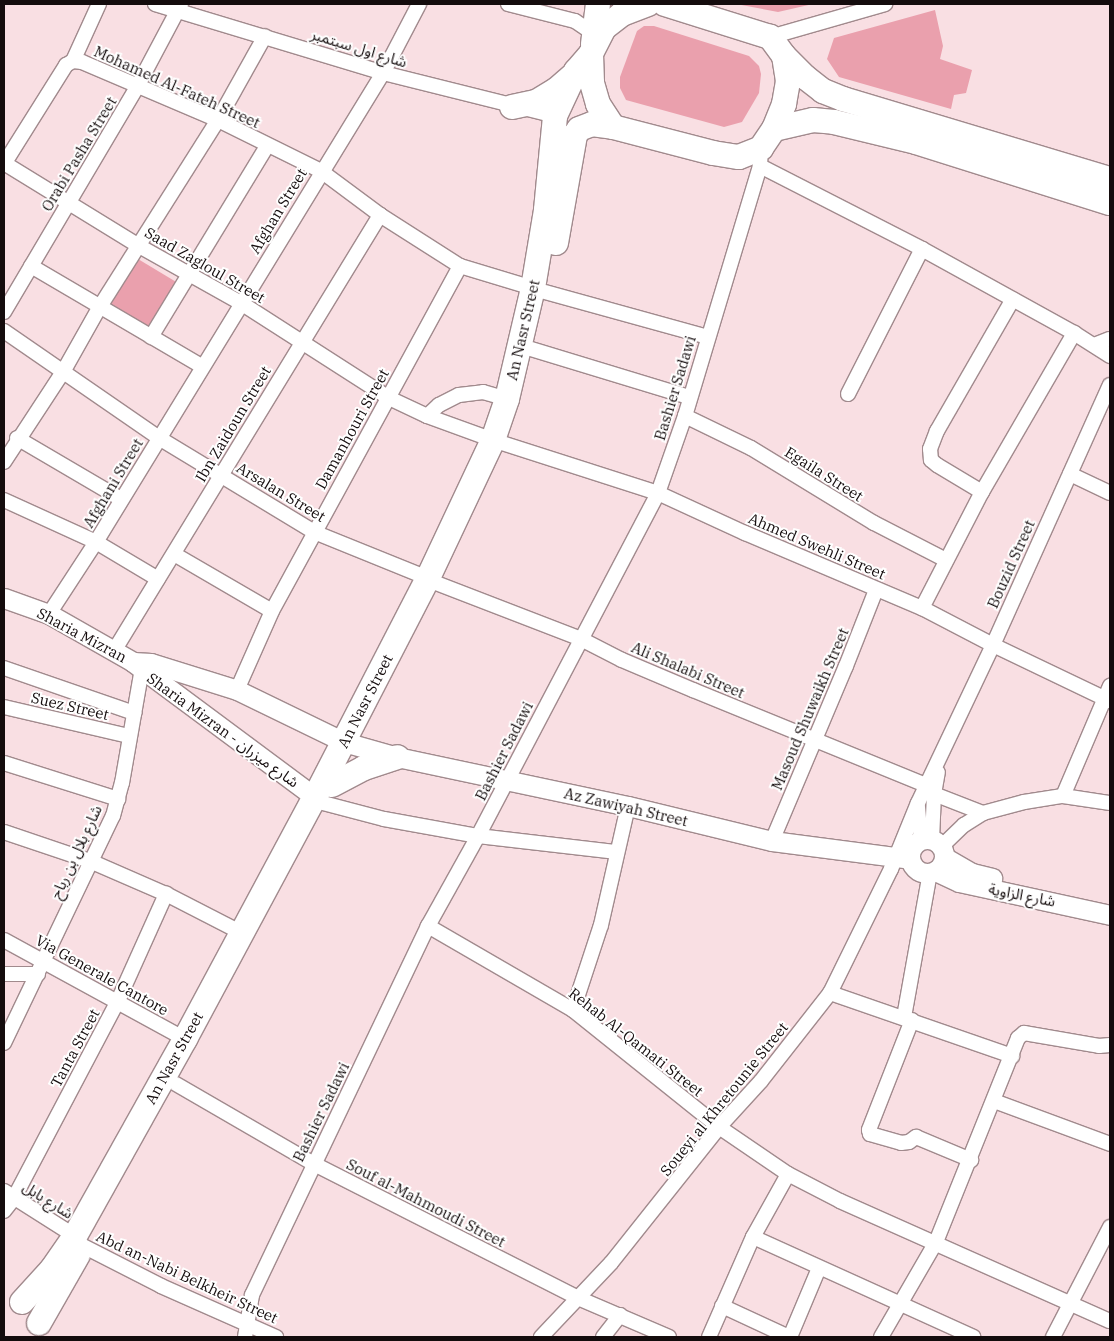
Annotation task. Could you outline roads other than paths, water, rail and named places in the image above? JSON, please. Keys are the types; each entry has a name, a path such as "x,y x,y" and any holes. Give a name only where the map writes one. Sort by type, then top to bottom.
{"highway":[{"path":"575,122 603,114 594,90 587,53 598,4"},
{"name":"An Nasr Street","path":"497,441 507,399 562,214 587,53 604,28 622,14 648,4"},
{"path":"665,4 770,37 784,56 804,77 824,91 919,132 1110,203"},
{"path":"512,107 536,102 556,90 587,53"},
{"path":"575,122 713,153 739,157 760,157 784,104 786,89 784,56"},
{"path":"774,129 797,122 820,120 919,132 1110,179"},
{"name":"An Nasr Street","path":"13,1300 52,1269 79,1241 176,1084 432,581 518,400 530,349 539,290"},
{"path":"324,795 364,768 397,756"},
{"name":"An Nasr Street","path":"41,1332 79,1241 185,1038 242,933 324,795"},
{"path":"13,1300 36,1314 41,1332"}],"main road":[{"name":"Sharia Mizran","path":"4,598 49,614 139,665"},
{"name":"Az Zawiyah Street","path":"139,665 236,690 348,743 397,756 628,806 814,853 921,858"},
{"name":"Sharia Mizran - شارع ميزران","path":"139,665 324,795"},
{"path":"921,858 986,878 1110,906"},
{"name":"شارع الزاوية","path":"921,858 959,882 1110,915"}],"street":[{"path":"4,164 66,65 73,61 99,4"},
{"name":"شارع اول سبتمبر","path":"155,4 180,7 383,73 575,122"},
{"name":"Afghan Street","path":"203,367 321,171 383,73 419,4"},
{"path":"508,4 575,21 587,53"},
{"path":"770,37 886,4"},
{"name":"Orabi Pasha Street","path":"4,312 138,85 180,7"},
{"path":"4,462 17,438 62,372 99,308 218,120 265,36"},
{"name":"Mohamed Al-Fateh Street","path":"73,61 82,62 218,120 267,146 321,171 380,215 460,266 708,338"},
{"path":"151,337 267,146"},
{"path":"760,157 1074,332 1094,345 1109,350"},
{"name":"Bashier Sadawi","path":"245,1337 252,1295 428,926 478,836 658,493 685,416 760,157"},
{"name":"Saad Zagloul Street","path":"4,164 139,246 241,303 389,398 427,416"},
{"name":"Ibn Zaidoun Street","path":"114,651 380,215"},
{"path":"848,394 922,249"},
{"path":"31,266 99,308 203,367"},
{"name":"Damanhouri Street","path":"236,690 272,611 460,266"},
{"path":"982,492 937,465 931,460 930,449 937,431 1013,299"},
{"name":"Arsalan Street","path":"4,331 159,438 314,532 432,581"},
{"path":"922,608 982,492 1074,332"},
{"path":"530,349 689,397"},
{"name":"Afghani Street","path":"49,614 96,542 203,367"},
{"name":"Bouzid Street","path":"921,858 918,803 930,790 941,756 1110,385"},
{"path":"427,416 439,404 459,395 483,392 507,399"},
{"name":"Ahmed Swehli Street","path":"427,416 497,441 658,493 745,534 922,608 993,645 1108,695"},
{"name":"Egaila Street","path":"685,416 751,448 874,523 946,560"},
{"path":"17,438 121,499"},
{"path":"1070,474 1110,492"},
{"path":"4,500 96,542 158,579"},
{"path":"174,554 272,611"},
{"name":"Ali Shalabi Street","path":"432,581 581,639 622,660 983,813"},
{"name":"Masoud Shuwaikh Street","path":"780,843 814,740 876,590"},
{"name":"شارع بلال بن رباح","path":"4,1043 90,861 109,826 118,799 134,713 139,665"},
{"path":"4,668 134,713"},
{"path":"1063,796 1108,695"},
{"name":"Suez Street","path":"4,707 129,736"},
{"path":"4,763 118,799"},
{"path":"930,790 921,858 908,1019 869,1130 870,1134 901,1143 909,1142 916,1137 971,1160"},
{"path":"324,795 384,819 478,836 617,852"},
{"path":"921,858 983,813 1024,802 1063,796 1110,803"},
{"path":"918,803 921,858"},
{"path":"574,1010 601,924 628,806"},
{"path":"4,832 90,861 166,894 242,933"},
{"name":"Soueyi al Khretounie Street","path":"541,1337 648,1218 719,1127 761,1080 830,993 921,858"},
{"name":"Tanta Street","path":"4,1211 9,1195 117,1003 166,894"},
{"name":"Rehab Al-Qamati Street","path":"428,926 574,1010 719,1127 788,1174 840,1201 936,1242 1110,1321"},
{"name":"Via Generale Cantore","path":"4,940 41,968 117,1003 185,1038"},
{"path":"4,974 41,968"},
{"path":"830,993 1012,1056"},
{"path":"881,1337 936,1242 971,1160 1018,1038 1024,1033 1099,1046 1110,1045"},
{"name":"Souf al-Mahmoudi Street","path":"176,1084 314,1164 578,1298 620,1315 652,1333 669,1337"},
{"path":"994,1101 1110,1144"},
{"path":"709,1337 753,1237 788,1174"},
{"name":"شارع بابل","path":"9,1195 79,1241"},
{"path":"1053,1337 1072,1304 1110,1227"},
{"path":"753,1237 969,1336"},
{"name":"Abd an-Nabi Belkheir Street","path":"79,1241 162,1286 276,1337"},
{"path":"722,1306 789,1337 819,1268"},
{"path":"603,1337 620,1315"}]}
